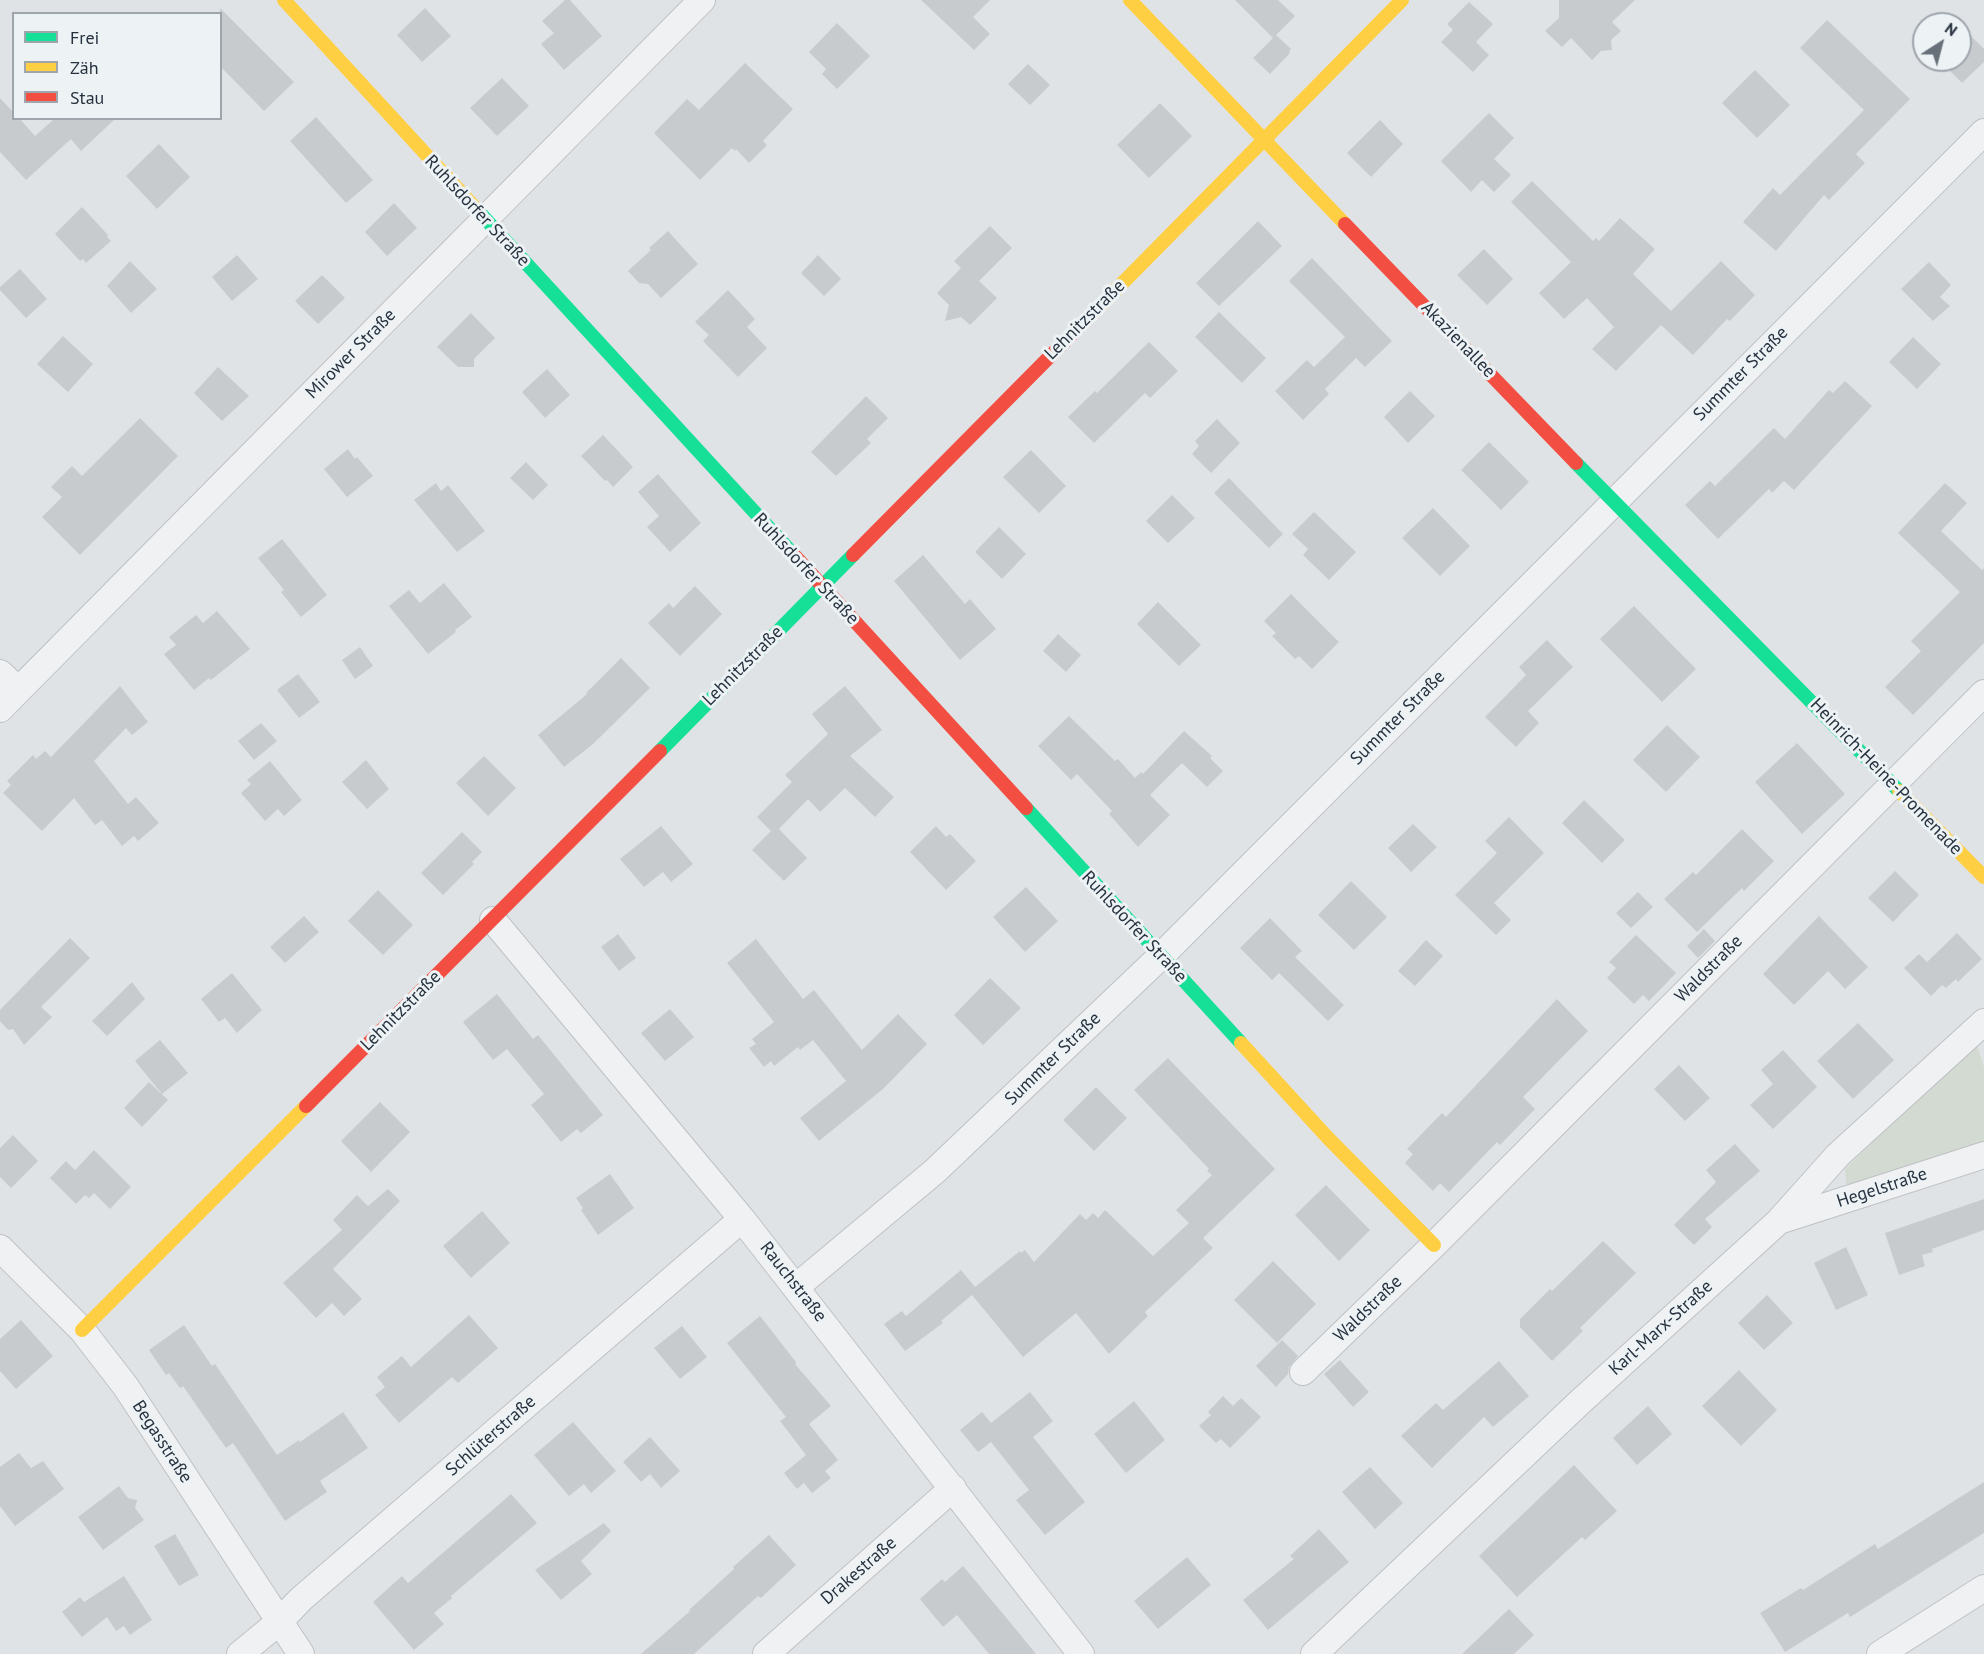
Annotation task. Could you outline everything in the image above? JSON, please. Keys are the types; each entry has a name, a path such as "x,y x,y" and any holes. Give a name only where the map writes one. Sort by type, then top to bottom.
{"street":[{"name":"Ruhlsdorfer Straße","path":"284,0 1328,1138 1434,1245"},
{"name":"Mirower Straße","path":"0,709 9,681 486,220 702,0"},
{"name":"Akazienallee","path":"1130,0 1613,502 1788,677"},
{"name":"Lehnitzstraße","path":"82,1330 493,920 1402,0"},
{"name":"Summter Straße","path":"796,1287 935,1171 1161,956 1984,132"},
{"name":"Heinrich-Heine-Promenade","path":"1788,677 1984,877"},
{"name":"Waldstraße","path":"1303,1372 1434,1245 1984,693"},
{"name":"Rauchstraße","path":"493,920 742,1219 1081,1654"},
{"name":"Karl-Marx-Straße","path":"1314,1654 1580,1402 1779,1221 1838,1155 1984,1022"},
{"name":"Hegelstraße","path":"1779,1221 1984,1155"},
{"name":"Schlüterstraße","path":"240,1654 742,1219"},
{"name":"Begasstraße","path":"0,1248 82,1330 126,1387 301,1654"},
{"name":"Drakestraße","path":"766,1654 953,1488"},
{"path":"1880,1654 1984,1588"}],"shaded area":[{"path":"1976,1042 1984,1067 1984,1146 1851,1188 1846,1183 1845,1169"}],"building":[{"path":"565,0 570,0 602,36 564,70 541,44 554,33 542,21"},
{"path":"921,0 990,0 973,17 990,34 974,50"},
{"path":"1235,0 1278,0 1295,16 1276,35 1291,49 1290,53 1270,74 1253,58 1273,38"},
{"path":"1559,0 1635,0 1612,22 1621,31 1611,40 1612,50 1601,51 1592,60 1571,38 1562,47 1545,31 1559,18"},
{"path":"1469,2 1493,24 1476,42 1489,55 1473,72 1441,42 1453,30 1447,24"},
{"path":"220,8 294,82 264,111 222,68 222,12"},
{"path":"425,8 451,36 422,62 397,35"},
{"path":"1827,20 1910,99 1856,154 1865,163 1829,200 1824,195 1776,251 1743,222 1773,188 1780,195 1864,110 1800,48"},
{"path":"837,23 870,56 837,89 822,74 826,69 809,52"},
{"path":"1972,37 1984,49 1984,62 1962,83 1951,72 1972,72"},
{"path":"745,63 793,109 763,141 767,145 749,163 736,149 735,151 732,148 700,180 654,133 687,99 699,110"},
{"path":"1028,64 1050,85 1030,105 1008,84"},
{"path":"1755,70 1790,105 1757,138 1722,103"},
{"path":"502,78 529,106 497,136 470,108"},
{"path":"0,98 12,111 12,120 21,120 35,136 53,120 114,120 81,151 71,139 26,180 0,152"},
{"path":"1160,103 1192,136 1149,178 1117,145"},
{"path":"1489,113 1514,138 1494,159 1511,175 1494,192 1482,180 1471,192 1441,161"},
{"path":"316,117 373,180 346,203 290,141"},
{"path":"1380,120 1403,144 1371,177 1347,153"},
{"path":"159,144 190,177 157,209 126,176"},
{"path":"1532,181 1593,241 1596,238 1599,241 1620,218 1655,249 1633,274 1671,311 1721,261 1755,295 1730,321 1727,319 1693,355 1661,325 1616,371 1592,349 1614,327 1587,298 1564,319 1539,293 1571,262 1511,202"},
{"path":"394,203 417,228 387,256 365,232"},
{"path":"82,207 111,241 86,263 83,259 80,261 55,234"},
{"path":"1258,221 1282,246 1219,306 1196,283"},
{"path":"990,226 1012,248 979,281 997,298 970,325 961,317 945,321 949,305 937,293 961,268 954,261"},
{"path":"668,231 698,264 661,298 648,284 639,283 628,271"},
{"path":"1484,249 1513,279 1487,305 1457,275"},
{"path":"237,255 258,279 232,301 212,277"},
{"path":"818,255 841,279 824,296 801,273"},
{"path":"1312,258 1392,341 1365,367 1356,358 1325,389 1329,394 1303,420 1275,391 1307,360 1314,367 1345,337 1289,281"},
{"path":"130,261 157,289 131,313 107,286"},
{"path":"1929,262 1951,285 1940,297 1950,306 1933,321 1901,289"},
{"path":"20,269 47,299 26,318 0,290 0,287"},
{"path":"322,275 345,298 318,324 295,301"},
{"path":"728,290 755,319 747,327 767,348 738,377 703,341 709,335 695,322"},
{"path":"1219,312 1266,358 1242,383 1195,337"},
{"path":"471,313 495,338 474,359 474,367 458,367 437,347"},
{"path":"63,336 93,364 68,392 37,364"},
{"path":"1913,337 1941,364 1917,389 1889,362"},
{"path":"1149,342 1178,371 1150,398 1145,393 1094,443 1068,417 1095,391 1097,393"},
{"path":"218,367 249,396 222,421 194,393"},
{"path":"547,369 570,395 545,418 522,392"},
{"path":"1845,381 1872,406 1794,490 1784,481 1772,493 1769,489 1718,539 1685,505 1710,481 1715,486 1774,428 1785,439 1829,390 1833,393"},
{"path":"1410,391 1435,416 1408,443 1384,417"},
{"path":"866,396 888,418 867,439 871,443 836,476 811,452"},
{"path":"140,418 178,456 80,555 42,517 62,497 51,487 72,466 82,476"},
{"path":"1217,419 1240,443 1211,473 1192,454 1199,446 1195,441"},
{"path":"603,435 633,467 613,487 581,456"},
{"path":"1489,442 1529,482 1501,510 1461,470"},
{"path":"348,449 373,476 347,497 324,469"},
{"path":"1031,450 1066,486 1039,513 1003,477"},
{"path":"526,462 548,485 533,500 510,478"},
{"path":"658,474 701,523 670,552 647,527 659,516 638,492"},
{"path":"1229,478 1283,534 1269,548 1214,493"},
{"path":"436,483 441,491 448,485 485,531 457,552 414,500"},
{"path":"1945,483 1967,503 1941,531 1982,570 1984,568 1984,643 1913,715 1885,687 1921,651 1911,641 1960,592 1898,533"},
{"path":"1172,495 1195,518 1168,543 1146,521"},
{"path":"1433,508 1470,546 1440,576 1402,538"},
{"path":"1314,512 1356,552 1329,580 1303,555 1308,549 1292,534"},
{"path":"999,527 1026,554 1002,579 975,552"},
{"path":"282,539 327,595 301,617 281,592 284,590 258,558"},
{"path":"923,555 965,604 970,599 996,629 960,660 894,581"},
{"path":"444,583 472,617 428,654 389,606 409,590 420,603"},
{"path":"695,586 722,614 680,656 648,623 669,603 673,608"},
{"path":"1291,594 1339,642 1312,669 1299,656 1295,659 1272,636 1276,633 1264,621"},
{"path":"1158,602 1201,645 1179,666 1137,624"},
{"path":"1634,606 1696,669 1662,702 1600,639"},
{"path":"217,611 250,649 211,680 209,678 194,690 164,654 176,645 169,637 196,615 203,623"},
{"path":"1058,634 1081,655 1066,672 1043,651"},
{"path":"1547,640 1573,667 1528,711 1539,723 1516,747 1485,717 1526,675 1519,667"},
{"path":"360,647 373,666 355,679 342,660"},
{"path":"621,658 650,688 593,744 564,767 538,735 587,694"},
{"path":"298,674 320,702 299,718 277,690"},
{"path":"120,686 148,722 132,735 126,728 94,761 128,804 136,797 159,823 138,841 134,836 122,846 102,820 95,825 74,798 42,831 3,793 11,785 7,781 33,755 36,759 45,751 51,757"},
{"path":"845,686 882,730 850,756 894,797 875,817 845,788 820,812 808,799 779,829 807,858 784,881 752,850 771,831 757,817 792,782 785,775 828,734 812,714"},
{"path":"1069,716 1115,761 1118,759 1135,778 1141,772 1143,774 1184,731 1212,756 1210,758 1223,771 1207,787 1182,763 1150,795 1170,815 1138,847 1109,814 1112,811 1077,774 1071,780 1038,746"},
{"path":"261,723 277,741 254,760 238,741"},
{"path":"1667,725 1700,757 1666,792 1633,760"},
{"path":"1797,743 1845,794 1802,834 1755,782"},
{"path":"484,756 516,788 488,816 456,783"},
{"path":"366,760 389,789 367,809 342,782"},
{"path":"270,761 302,800 284,816 278,809 265,821 241,793 251,784 247,780"},
{"path":"1584,800 1625,840 1602,863 1562,823"},
{"path":"1509,817 1544,853 1494,903 1511,920 1496,935 1455,895 1497,853 1485,841"},
{"path":"1413,824 1437,847 1411,872 1388,848"},
{"path":"661,826 693,864 671,882 663,872 644,887 620,859"},
{"path":"936,826 946,837 950,834 976,861 946,890 910,852"},
{"path":"1742,829 1774,861 1744,891 1742,888 1697,932 1664,899 1693,872 1696,875"},
{"path":"462,832 482,852 472,862 474,864 443,895 421,873"},
{"path":"1895,871 1919,895 1893,922 1868,898"},
{"path":"1351,881 1387,917 1354,950 1318,915"},
{"path":"1026,887 1058,921 1025,952 993,917"},
{"path":"378,890 413,925 383,955 348,921"},
{"path":"1638,892 1653,907 1631,928 1616,913"},
{"path":"304,916 319,932 285,963 270,947"},
{"path":"1819,916 1868,967 1845,989 1828,971 1794,1005 1763,974"},
{"path":"1270,918 1302,951 1295,957 1344,1005 1328,1021 1279,973 1272,980 1240,948"},
{"path":"1704,929 1715,941 1698,958 1687,946"},
{"path":"1957,933 1982,959 1958,982 1956,979 1946,988 1942,985 1931,996 1904,968 1919,954 1927,962"},
{"path":"618,934 636,958 619,971 601,947"},
{"path":"1636,935 1676,973 1649,1001 1643,995 1634,1004 1607,978 1616,968 1609,962"},
{"path":"70,938 90,958 41,1007 52,1017 24,1045 13,1029 8,1030 0,1021 0,1010"},
{"path":"756,939 803,999 814,990 862,1050 898,1014 927,1044 883,1089 819,1141 800,1118 846,1081 813,1040 800,1050 798,1047 774,1066 771,1061 764,1067 749,1048 756,1044 752,1039 774,1022 727,963"},
{"path":"1426,940 1443,956 1415,986 1398,971"},
{"path":"232,973 262,1010 237,1033 225,1018 219,1022 201,999"},
{"path":"990,978 1021,1008 983,1045 954,1015"},
{"path":"132,982 145,999 107,1036 92,1021"},
{"path":"497,994 533,1039 538,1035 603,1115 581,1133 577,1129 561,1142 531,1105 544,1094 507,1049 493,1060 463,1022"},
{"path":"1557,999 1588,1031 1523,1097 1535,1109 1500,1145 1497,1142 1449,1192 1440,1183 1433,1191 1405,1163 1413,1154 1407,1149 1442,1113 1446,1117"},
{"path":"670,1009 694,1037 665,1061 641,1033"},
{"path":"1858,1023 1894,1060 1853,1099 1817,1061"},
{"path":"160,1040 188,1073 162,1094 135,1061"},
{"path":"1783,1050 1817,1087 1773,1129 1750,1105 1773,1084 1761,1070"},
{"path":"1168,1058 1275,1169 1203,1238 1213,1248 1145,1312 1148,1316 1109,1354 1076,1313 1023,1357 972,1295 941,1321 943,1323 905,1351 884,1324 902,1311 906,1316 961,1270 975,1287 1020,1251 1021,1253 1025,1250 1034,1262 1080,1214 1086,1220 1093,1213 1098,1218 1105,1210 1153,1256 1189,1223 1176,1210 1212,1175 1207,1171 1209,1169 1134,1090"},
{"path":"1679,1065 1710,1098 1685,1121 1654,1089"},
{"path":"149,1082 168,1100 142,1127 124,1108"},
{"path":"1096,1087 1127,1118 1094,1151 1063,1120"},
{"path":"380,1102 410,1132 371,1172 341,1141"},
{"path":"13,1135 38,1161 11,1188 0,1177 0,1148"},
{"path":"1735,1144 1760,1171 1705,1219 1712,1227 1694,1245 1674,1225 1716,1182 1706,1170"},
{"path":"94,1150 131,1187 110,1209 94,1193 89,1198 85,1195 76,1204 50,1178 66,1161 75,1170"},
{"path":"610,1174 634,1208 598,1235 581,1210 583,1208 576,1198"},
{"path":"1326,1185 1370,1230 1339,1261 1295,1215"},
{"path":"388,1189 400,1201 333,1269 362,1299 344,1316 332,1303 316,1318 283,1283 342,1230 333,1220 357,1195 368,1206"},
{"path":"1984,1199 1984,1230 1932,1249 1933,1252 1922,1255 1925,1266 1899,1275 1885,1233"},
{"path":"482,1211 510,1243 471,1278 443,1246"},
{"path":"1603,1241 1636,1273 1580,1328 1583,1331 1552,1361 1520,1327 1520,1319"},
{"path":"1846,1247 1868,1295 1836,1310 1814,1263"},
{"path":"1273,1261 1316,1304 1277,1343 1234,1300"},
{"path":"1767,1295 1793,1323 1764,1350 1738,1323"},
{"path":"469,1315 498,1348 458,1383 452,1377 399,1423 375,1395 385,1387 377,1377 402,1356 411,1367"},
{"path":"760,1316 796,1362 795,1364 831,1406 809,1424 838,1460 825,1471 831,1478 812,1493 804,1483 797,1489 784,1473 806,1455 780,1421 786,1417 727,1343"},
{"path":"21,1320 53,1356 16,1389 0,1371 0,1339"},
{"path":"184,1325 212,1366 215,1364 277,1455 343,1412 368,1448 320,1481 327,1492 285,1521 233,1443 226,1448 183,1386 180,1388 169,1373 166,1375 149,1350"},
{"path":"682,1326 707,1357 680,1379 654,1348"},
{"path":"1282,1340 1298,1356 1289,1367 1288,1374 1276,1387 1256,1366"},
{"path":"1340,1360 1369,1392 1353,1407 1324,1374"},
{"path":"1499,1361 1529,1396 1493,1427 1484,1417 1432,1468 1401,1436 1436,1403 1443,1410"},
{"path":"1739,1370 1777,1410 1741,1446 1702,1406"},
{"path":"1030,1392 1053,1421 1033,1437 1085,1502 1045,1535 1016,1500 1029,1490 991,1442 978,1452 960,1430 982,1412 991,1423"},
{"path":"1223,1396 1233,1406 1241,1398 1261,1417 1230,1448 1221,1439 1216,1443 1199,1426 1211,1415 1208,1412"},
{"path":"1134,1401 1165,1440 1126,1473 1094,1434"},
{"path":"1648,1406 1672,1434 1637,1465 1613,1438"},
{"path":"573,1422 616,1471 591,1493 584,1484 569,1496 534,1455"},
{"path":"650,1437 680,1471 661,1488 650,1474 641,1482 623,1462"},
{"path":"19,1453 31,1468 43,1461 64,1489 15,1526 0,1506 0,1467"},
{"path":"1574,1465 1617,1511 1585,1540 1582,1537 1517,1597 1479,1556"},
{"path":"1370,1467 1403,1503 1375,1529 1342,1492"},
{"path":"1984,1482 1984,1533 1850,1617 1848,1613 1785,1652 1760,1613 1801,1588 1803,1590 1875,1544 1878,1549"},
{"path":"119,1486 128,1498 137,1500 135,1508 144,1520 103,1550 78,1517"},
{"path":"511,1494 537,1523 434,1613 444,1624 414,1650 373,1602 402,1576 408,1583"},
{"path":"604,1523 611,1531 581,1561 592,1574 561,1600 535,1570"},
{"path":"1319,1529 1349,1562 1268,1630 1243,1600 1294,1559 1290,1556"},
{"path":"175,1534 199,1575 179,1586 154,1546"},
{"path":"769,1535 796,1565 761,1598 758,1596 694,1654 641,1654 690,1611 734,1569 733,1567"},
{"path":"1187,1557 1211,1585 1158,1629 1134,1601"},
{"path":"963,1566 1036,1654 989,1654 957,1615 943,1627 920,1599 942,1579 945,1582"},
{"path":"124,1576 152,1620 130,1635 124,1626 116,1631 107,1617 82,1637 62,1612 80,1597 84,1602"},
{"path":"1509,1609 1534,1635 1514,1654 1462,1654"}],"traffic: fast":[{"path":"479,212 793,554"},
{"path":"1576,463 1899,791"},
{"path":"660,751 853,555"},
{"path":"1026,808 1241,1043"}],"traffic: slow":[{"path":"284,0 479,212"},
{"path":"1130,0 1345,224"},
{"path":"1088,318 1402,0"},
{"path":"1899,791 1984,877"},
{"path":"1241,1043 1328,1138 1434,1245"},
{"path":"82,1330 306,1106"}],"traffic: jam":[{"path":"1345,224 1576,463"},
{"path":"853,555 1088,318"},
{"path":"793,554 1026,808"},
{"path":"306,1106 660,751"}]}
